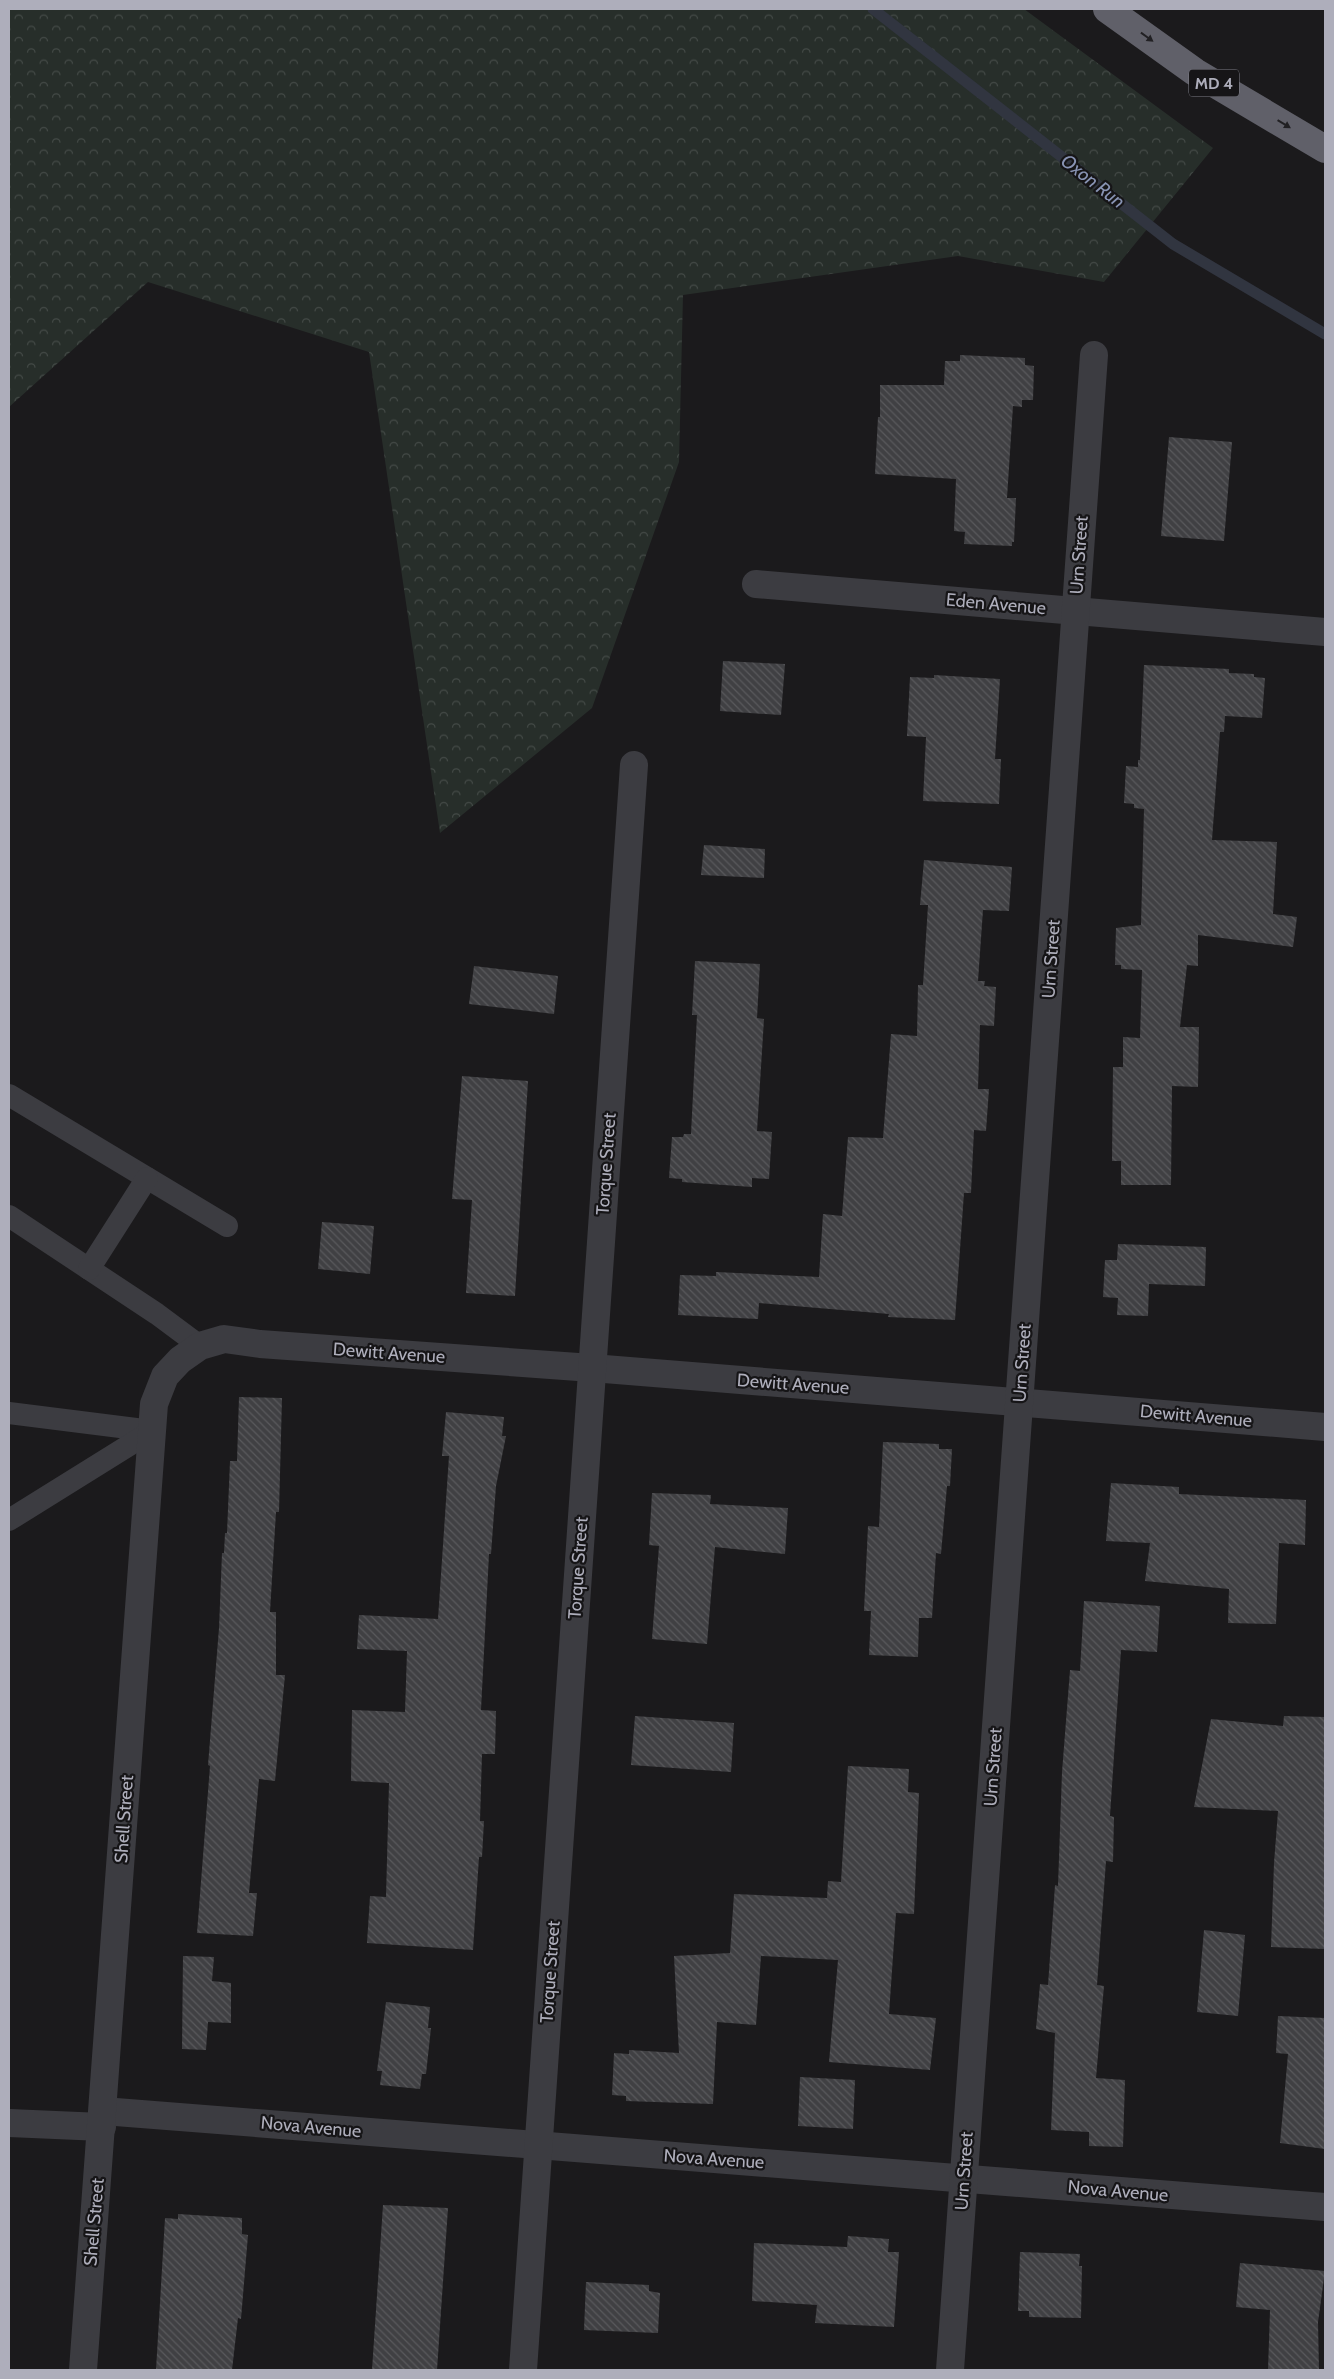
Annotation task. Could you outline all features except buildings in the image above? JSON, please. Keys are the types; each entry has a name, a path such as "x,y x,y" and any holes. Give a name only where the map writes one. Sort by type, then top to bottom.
{"highway":[{"name":"MD 4","path":"1108,9 1195,72 1325,149"}],"street":[{"name":"Urn Street","path":"950,2370 1094,355"},
{"name":"Eden Avenue","path":"756,584 1325,632"},
{"name":"Torque Street","path":"523,2370 634,765"},
{"name":"Shell Street","path":"82,2370 154,1404 165,1376 180,1360 200,1346 224,1339 260,1344"},
{"name":"Dewitt Avenue","path":"260,1344 1019,1401 1325,1427"},
{"name":"Nova Avenue","path":"9,2123 102,2119 538,2146 1325,2207"}],"lane":[{"path":"9,1094 227,1226"},
{"path":"89,1269 147,1178"},
{"path":"9,1216 200,1346"},
{"path":"9,1413 152,1431"},
{"path":"9,1520 152,1431"}],"green space":[{"path":"9,9 1024,9 1213,148 1104,282 958,256 683,295 679,462 592,708 440,833 369,352 148,282 9,407"}],"waterway":[{"name":"Oxon Run","path":"873,9 1173,244 1325,334"}]}
